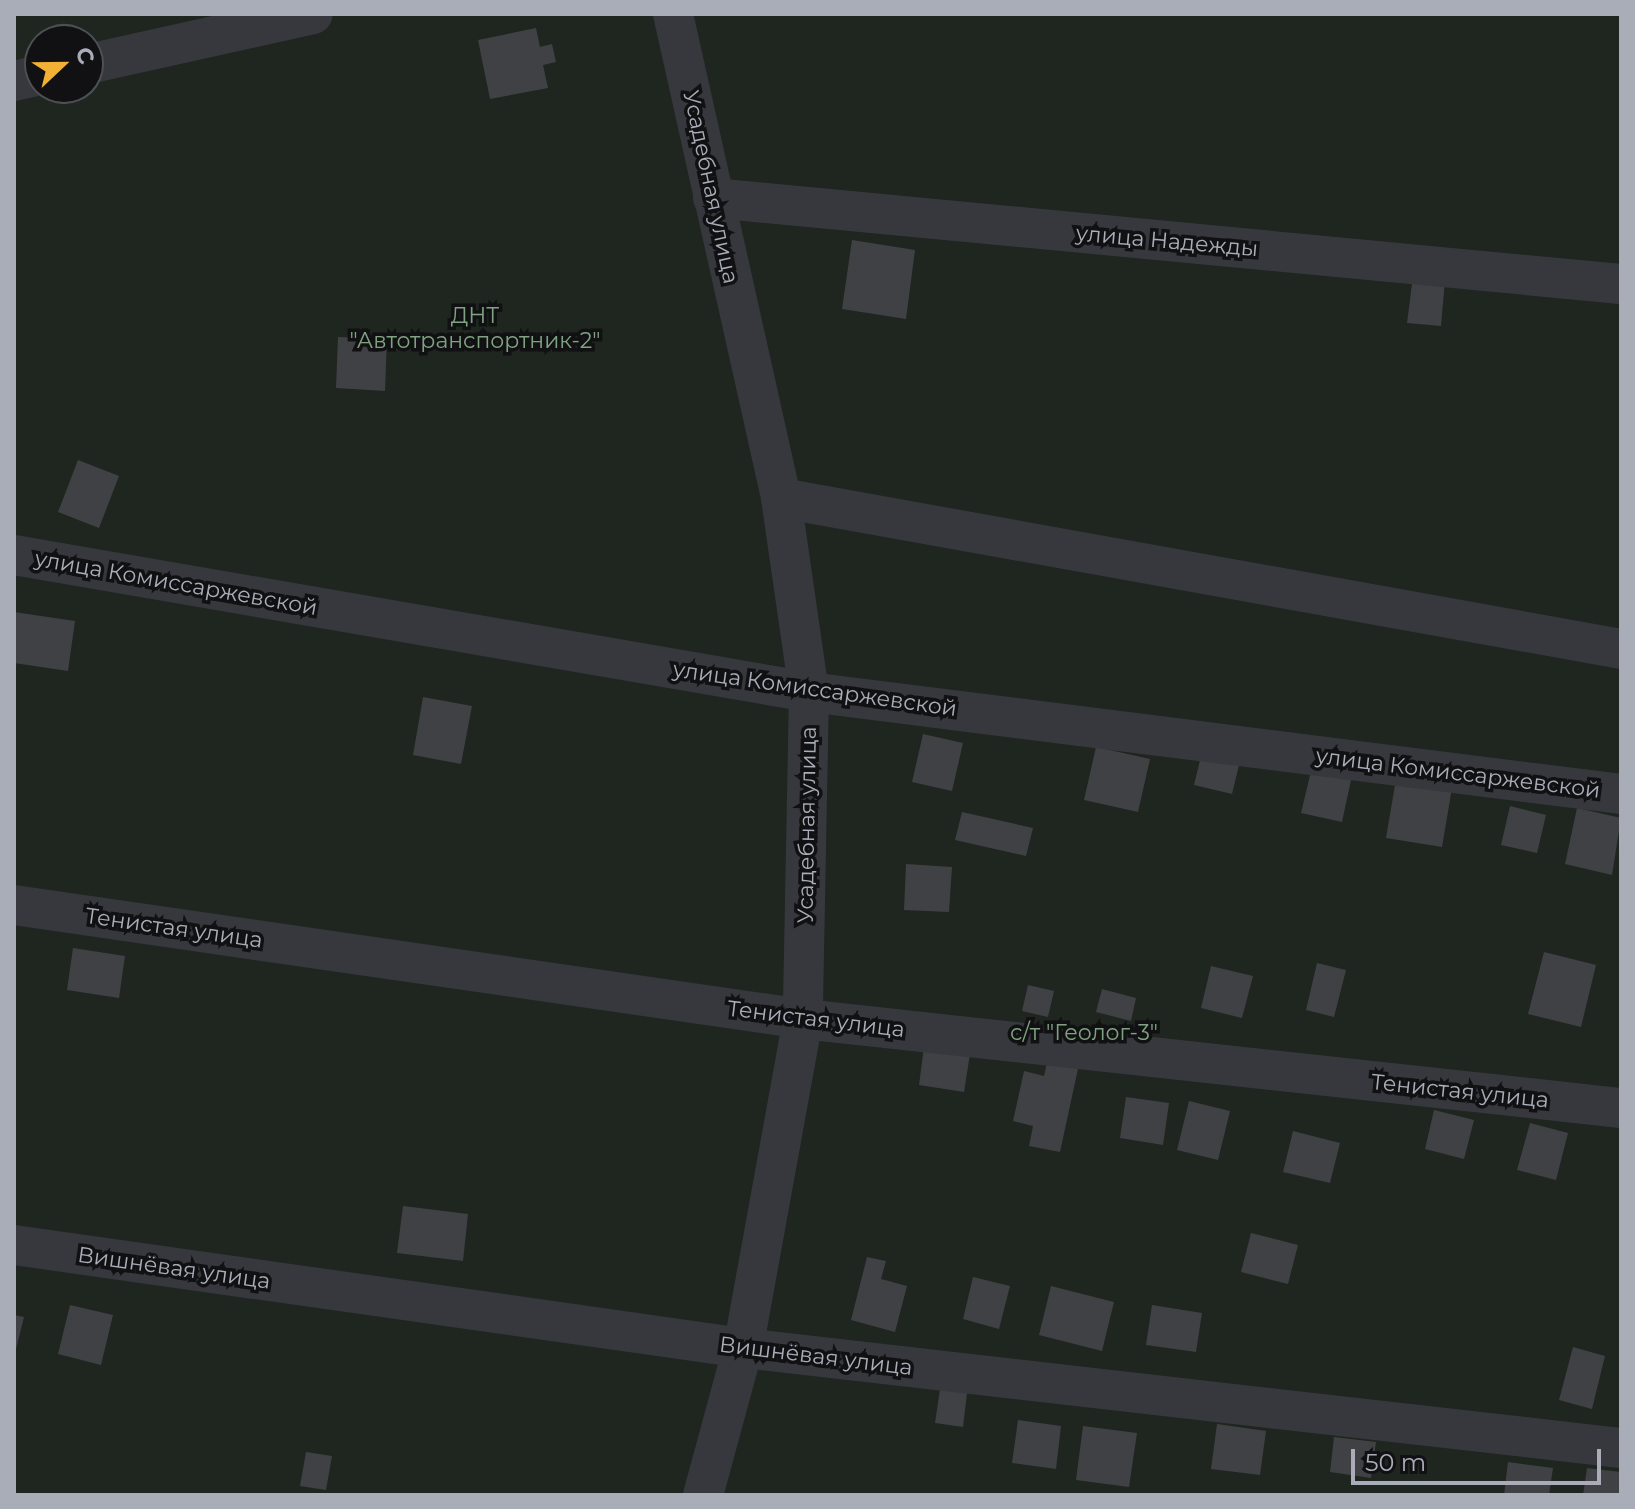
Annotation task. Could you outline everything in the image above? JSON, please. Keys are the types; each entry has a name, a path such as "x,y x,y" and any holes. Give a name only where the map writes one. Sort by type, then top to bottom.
{"street":[{"path":"104,60 313,14"},
{"name":"Усадебная улица","path":"673,14 781,498 809,692 803,1019 743,1348 703,1495"},
{"name":"улица Надежды","path":"713,198 1621,284"},
{"path":"781,498 1621,649"},
{"name":"улица Комиссаржевской","path":"14,555 809,692 1621,794"},
{"name":"Тенистая улица","path":"14,905 803,1019 1621,1108"},
{"name":"Вишнёвая улица","path":"14,1245 743,1348 1621,1448"}],"green space":[{"name":"с/т \"Геолог-3\"","path":"14,14 1621,14 1621,1495 14,1495"}],"building":[{"path":"536,28 540,47 552,44 556,62 543,65 548,88 490,99 478,40"},
{"path":"852,240 915,250 906,319 842,309"},
{"path":"1413,276 1445,280 1441,326 1407,323"},
{"path":"338,337 387,339 385,391 336,388"},
{"path":"78,460 119,476 99,528 58,512"},
{"path":"14,612 75,621 68,671 14,663"},
{"path":"423,697 472,706 461,764 413,755"},
{"path":"923,734 963,743 952,791 912,782"},
{"path":"1096,747 1150,759 1138,812 1084,800"},
{"path":"1202,752 1240,761 1232,794 1194,785"},
{"path":"1311,771 1351,780 1342,822 1301,813"},
{"path":"1396,779 1452,788 1442,847 1386,838"},
{"path":"1510,806 1546,815 1537,853 1501,845"},
{"path":"1577,808 1621,818 1612,875 1565,864"},
{"path":"962,812 1033,828 1026,856 955,840"},
{"path":"906,864 952,867 949,912 904,910"},
{"path":"73,948 125,956 119,998 67,990"},
{"path":"1544,952 1596,965 1581,1027 1528,1014"},
{"path":"1317,963 1346,970 1334,1017 1306,1010"},
{"path":"1211,966 1253,976 1242,1018 1201,1008"},
{"path":"1028,985 1054,991 1048,1017 1022,1011"},
{"path":"1102,989 1136,998 1131,1021 1096,1012"},
{"path":"924,1047 970,1054 964,1092 919,1085"},
{"path":"1048,1058 1079,1064 1060,1152 1029,1146 1033,1126 1013,1121 1024,1071 1044,1076"},
{"path":"1126,1097 1169,1103 1163,1145 1120,1138"},
{"path":"1189,1101 1230,1111 1218,1160 1177,1150"},
{"path":"1434,1110 1474,1120 1464,1159 1425,1149"},
{"path":"1530,1123 1568,1133 1556,1180 1517,1170"},
{"path":"1293,1131 1340,1143 1330,1183 1283,1172"},
{"path":"403,1206 468,1214 463,1261 397,1253"},
{"path":"1251,1233 1298,1245 1288,1284 1241,1272"},
{"path":"867,1257 886,1261 881,1279 907,1286 895,1332 851,1320"},
{"path":"973,1277 1010,1286 999,1329 963,1319"},
{"path":"1051,1286 1114,1302 1102,1351 1039,1335"},
{"path":"70,1305 113,1315 101,1365 58,1354"},
{"path":"1152,1305 1202,1313 1196,1352 1146,1345"},
{"path":"14,1315 24,1317 15,1353 14,1353"},
{"path":"1573,1347 1605,1356 1592,1409 1559,1400"},
{"path":"940,1389 967,1393 963,1427 935,1423"},
{"path":"1018,1420 1061,1426 1056,1469 1012,1463"},
{"path":"1217,1424 1266,1431 1260,1475 1211,1469"},
{"path":"1083,1426 1137,1433 1129,1487 1076,1480"},
{"path":"1334,1437 1376,1442 1371,1478 1330,1472"},
{"path":"306,1452 332,1456 326,1490 300,1486"},
{"path":"1508,1462 1553,1468 1549,1495 1504,1495"},
{"path":"1587,1468 1621,1472 1621,1495 1583,1495"}],"park label":[{"name":"ДНТ \"Автотранспортник-2\"","path":"475,328"}]}
